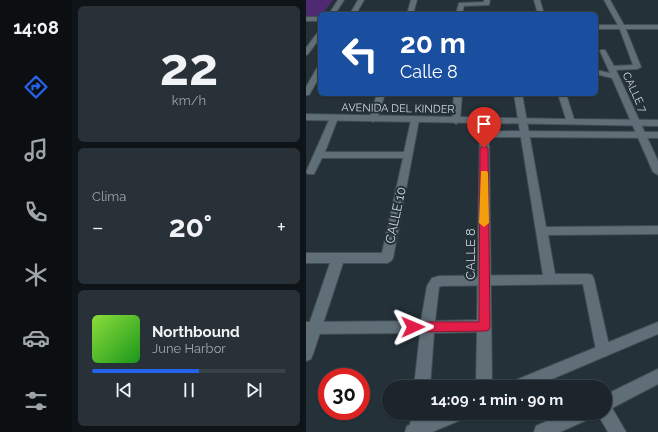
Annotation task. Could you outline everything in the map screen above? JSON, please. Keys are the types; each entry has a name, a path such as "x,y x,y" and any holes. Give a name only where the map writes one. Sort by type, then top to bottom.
{"street":[{"path":"333,12 341,0"},
{"path":"354,12 360,0"},
{"path":"411,12 414,0"},
{"path":"459,12 461,4 487,4 487,0"},
{"path":"537,0 540,12"},
{"name":"CALLE 7","path":"608,0 622,27 637,67 613,72 658,172"},
{"path":"306,19 318,19"},
{"path":"598,27 658,27"},
{"path":"306,53 318,36"},
{"path":"598,72 613,72 603,51"},
{"path":"306,93 318,75"},
{"path":"373,119 380,96"},
{"path":"456,121 458,96"},
{"path":"518,96 550,280"},
{"path":"563,96 571,122"},
{"name":"AVENIDA DEL KINDER","path":"306,117 456,121 658,123"},
{"path":"311,172 334,118"},
{"name":"CALLE 10","path":"338,258 387,258 415,120"},
{"name":"CALLE 8","path":"484,121 484,380"},
{"path":"484,134 658,135"},
{"path":"319,155 408,155"},
{"path":"542,231 658,230"},
{"path":"306,258 338,258 310,328 306,354"},
{"path":"423,380 427,327 433,286 436,282 440,281 588,279 603,350"},
{"path":"310,328 485,326"},
{"path":"532,380 658,328"},
{"path":"612,399 658,376"},
{"path":"416,431 418,420"},
{"path":"416,431 441,420"},
{"path":"542,432 568,420"},
{"path":"610,420 618,432"}],"shaded area":[{"path":"306,0 333,0 324,12 318,12 318,17 306,17"}],"slow traffic":[{"path":"484,173 484,223"}],"route":[{"path":"413,327 485,326 484,148"}]}
